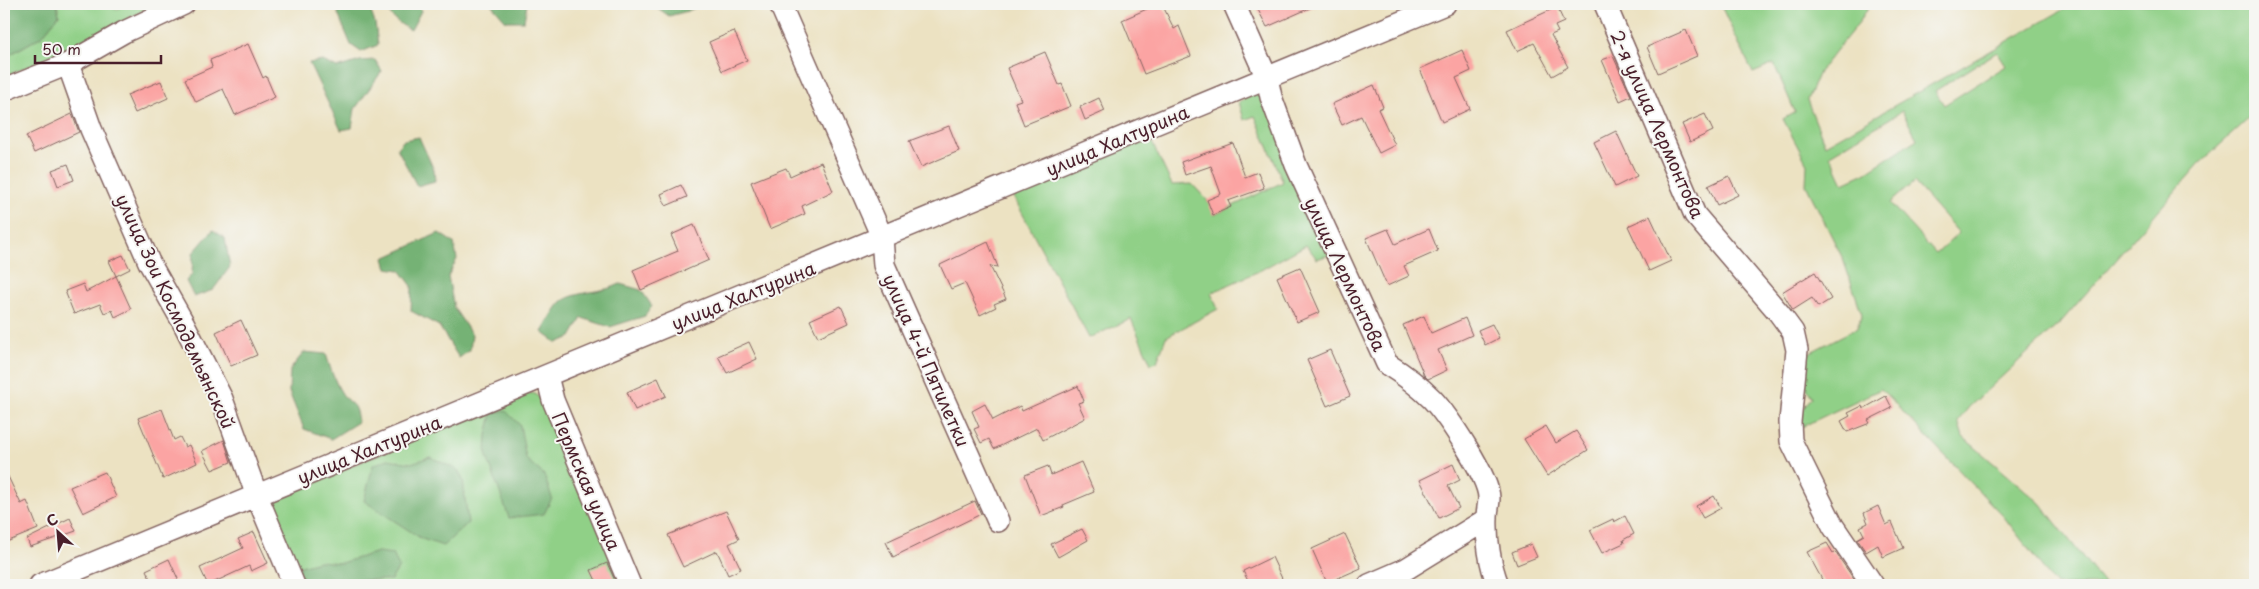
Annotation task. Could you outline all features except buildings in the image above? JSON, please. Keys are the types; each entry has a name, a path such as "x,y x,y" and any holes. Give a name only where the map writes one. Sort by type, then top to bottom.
{"street":[{"path":"4,90 68,64 124,32 184,4"},
{"name":"улица 4-й Пятилетки","path":"780,4 882,237 884,265 998,521"},
{"name":"улица Лермонтова","path":"1234,4 1267,78 1271,97 1296,165 1387,364 1404,375 1432,400 1449,422 1478,469 1489,497 1487,519 1490,560 1498,585"},
{"name":"улица Халтурина","path":"40,585 1445,4"},
{"name":"2-я улица Лермонтова","path":"1605,4 1695,215 1793,332 1798,350 1790,422 1792,441 1833,526 1873,585"},
{"name":"улица Зои Космодемьянской","path":"68,64 91,129 149,262 184,324 222,399 257,496 294,585"},
{"name":"Пермская улица","path":"547,376 553,400 630,585"},
{"path":"1369,585 1406,569 1487,519"}],"green space":[{"path":"4,4 57,4 59,15 42,36 4,58"},
{"path":"57,4 98,4 118,9 126,4 156,4 87,40 4,77 4,58 42,36 59,15"},
{"path":"339,4 368,4 375,23 378,45 361,52 351,45 338,14"},
{"path":"385,4 419,4 421,11 411,30 395,20"},
{"path":"491,4 527,4 524,21 506,21"},
{"path":"652,4 703,4 688,11 669,16"},
{"path":"1720,4 1870,4 1860,21 1819,72 1807,100 1825,145 2073,4 2255,4 2255,113 2199,164 2061,322 1969,407 1958,421 1963,437 2040,503 2105,585 2056,585 2004,517 1881,389 1793,431 1800,412 1812,397 1803,382 1803,356 1857,328 1862,314 1843,259 1806,185 1807,164 1783,119 1795,112 1774,64 1753,73","holes":["1997,52 2006,66 1944,105 1935,91","1902,111 1917,139 1865,173 1843,183 1830,155","1914,182 1959,233 1936,254 1890,203"]},
{"path":"375,60 382,71 355,109 352,128 341,130 309,63 323,61 337,68 360,61"},
{"path":"1252,95 1265,95 1332,254 1317,259 1306,245 1261,270 1211,293 1218,309 1166,337 1157,362 1151,364 1131,319 1089,338 1012,194 1149,136 1172,185 1192,184 1207,200 1214,215 1283,182 1255,116 1244,120 1239,102"},
{"path":"419,137 434,170 435,181 417,186 397,148 404,140"},
{"path":"213,230 225,238 230,267 213,290 194,297 186,281 192,274 193,253"},
{"path":"439,233 454,243 457,259 448,276 454,308 472,335 470,350 459,358 439,326 411,311 412,286 400,270 387,268 384,258"},
{"path":"620,284 641,290 652,306 645,316 610,327 582,318 571,337 557,343 542,332 555,310 564,300"},
{"path":"304,352 326,354 332,373 344,397 352,404 355,410 358,422 331,439 304,429 289,392 290,370"},
{"path":"533,393 546,402 627,585 303,585 272,503 282,495 520,395"},
{"path":"505,410 520,425 526,459 544,475 552,498 544,514 509,518 486,454 487,435 492,414"},
{"path":"430,457 458,470 463,480 468,523 443,546 422,539 364,501 373,465 388,459 411,463"},
{"path":"378,552 393,554 399,567 391,580 350,580 334,585 301,585 298,572 301,566 319,561 341,563"}]}
